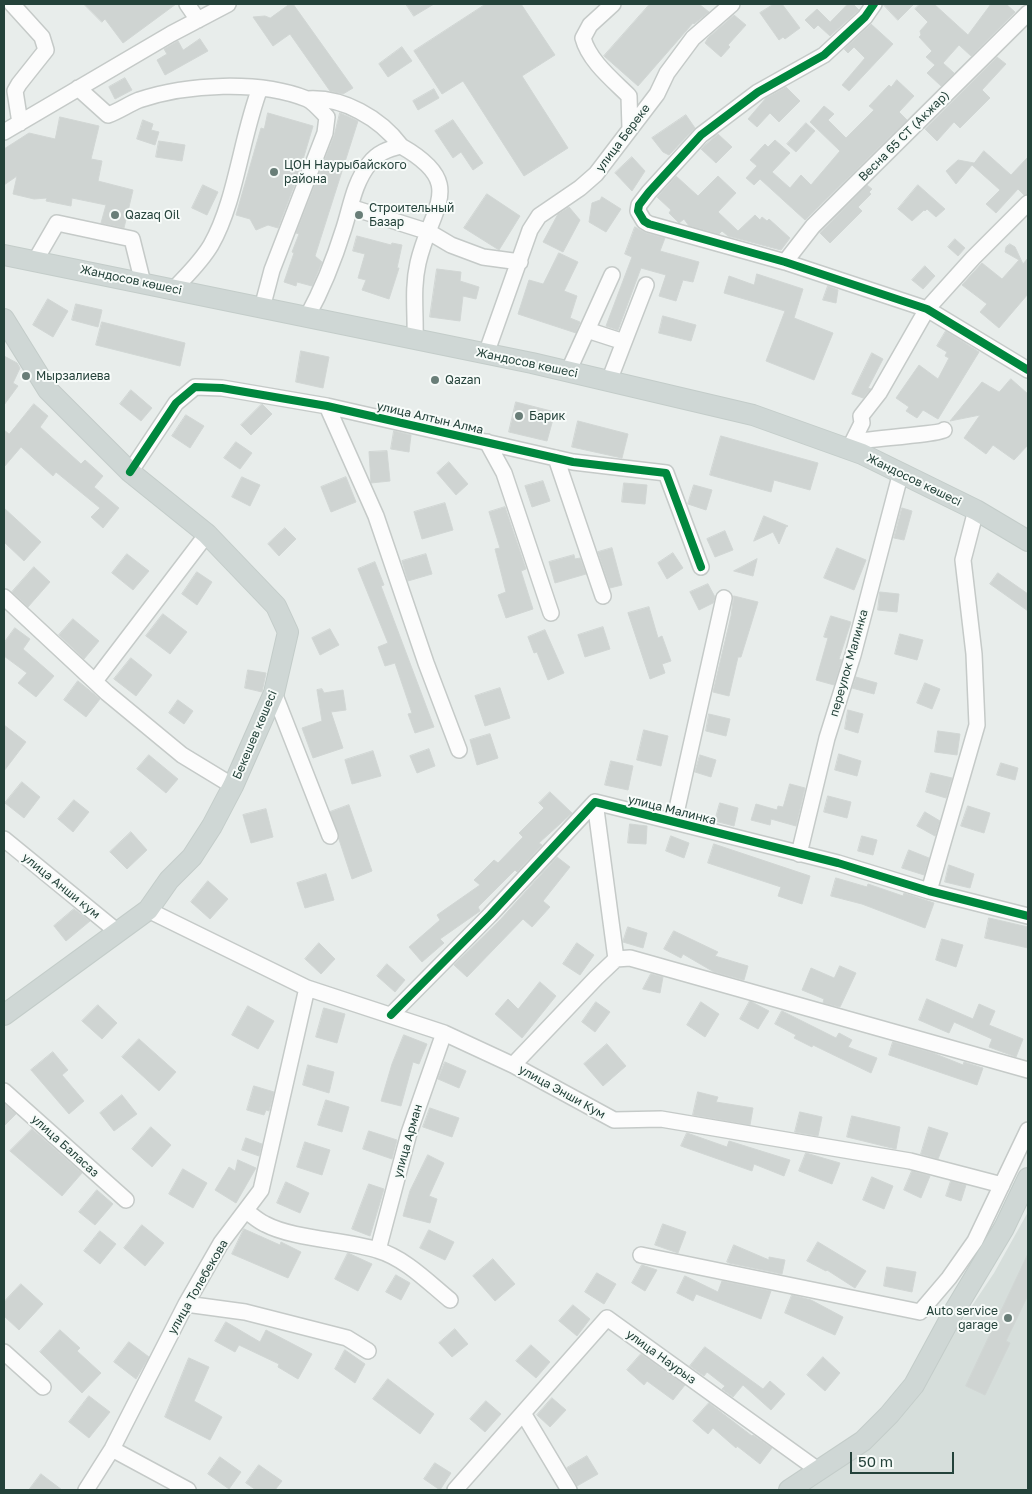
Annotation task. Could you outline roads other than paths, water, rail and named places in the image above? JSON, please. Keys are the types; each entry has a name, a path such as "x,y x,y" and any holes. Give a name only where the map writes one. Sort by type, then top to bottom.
{"main road":[{"name":"Жандосов көшесі","path":"4,255 486,354 753,415 851,445 976,510 1028,541"},
{"name":"Бекешев көшесі","path":"4,319 48,390 130,472 207,534 276,606 288,632 274,693 233,786 212,826 192,857 169,880 148,910 4,1015"},
{"path":"789,1490 862,1441 914,1385 952,1315 1004,1228 1028,1178"}],"street":[{"path":"12,4 42,37 46,50 15,91 20,123"},
{"path":"187,4 198,20"},
{"path":"4,132 228,4"},
{"path":"613,4 590,25 583,38 585,46 592,57 629,96 630,130"},
{"name":"улица Береке","path":"486,354 530,230 539,216 580,188 596,174 657,94 668,73 693,38 732,4"},
{"path":"874,4 865,17 824,55 758,92 702,135 648,192 638,211 649,224 748,254 785,262 926,309 1028,370"},
{"name":"Весна 65 СТ (Акжар)","path":"785,262 814,226 1028,13"},
{"path":"78,88 108,115 138,101 161,94 195,88 231,86 260,88 308,99 324,98 361,112 390,131 401,146 422,158 436,172 442,193 418,260 414,281 415,339"},
{"path":"174,289 210,246 223,219 250,112 260,88"},
{"path":"262,308 272,270 324,133 327,117 308,99"},
{"path":"307,317 323,289 355,188 369,163 385,149 401,146"},
{"path":"851,445 862,423 861,416 879,393 926,309 1028,203"},
{"path":"350,207 428,232 451,245 482,257 520,262"},
{"path":"35,261 57,223 132,240 143,283"},
{"path":"568,372 612,274"},
{"path":"609,381 646,285"},
{"path":"587,330 624,342"},
{"name":"улица Алтын Алма","path":"130,472 176,403 195,387 222,388 328,406 556,458 666,473 701,567"},
{"path":"328,406 376,516 458,750"},
{"path":"851,445 907,434 929,435 944,430"},
{"path":"486,442 504,473 551,612"},
{"path":"556,458 604,596"},
{"name":"переулок Малинка","path":"799,854 827,738 853,655 901,472"},
{"path":"929,891 977,725 974,654 963,560 976,510"},
{"path":"95,681 207,534"},
{"path":"4,597 95,681 182,755 233,786"},
{"path":"674,822 724,598"},
{"path":"274,693 330,836"},
{"path":"595,802 616,959"},
{"path":"391,1015 490,915 595,802"},
{"name":"улица Малинка","path":"595,802 799,854 929,891 1028,916"},
{"name":"улица Анши кум","path":"4,839 119,933"},
{"name":"улица Энши Кум","path":"148,910 307,988 444,1033 513,1065 614,1120 661,1119 910,1161 1002,1185"},
{"path":"513,1065 616,959 630,958 1028,1070"},
{"name":"улица Толебекова","path":"86,1490 112,1449 186,1304 222,1243 261,1190 307,988"},
{"name":"улица Арман","path":"378,1250 412,1124 444,1033"},
{"name":"улица Баласаз","path":"4,1092 126,1200"},
{"path":"641,1255 920,1312 949,1278 975,1241 1028,1130"},
{"path":"246,1211 265,1225 286,1232 335,1240 378,1250 395,1257 450,1300"},
{"path":"186,1304 245,1312 347,1338 368,1350"},
{"name":"улица Наурыз","path":"455,1490 607,1318 818,1470"},
{"path":"4,1352 43,1386"},
{"path":"523,1414 569,1490"},
{"path":"112,1449 188,1490"}],"place":[{"name":"ЦОН Наурыбайского района","path":"274,172"},
{"name":"Qazaq Oil","path":"115,215"},
{"name":"Строительный Базар","path":"359,215"},
{"name":"Мырзалиева","path":"26,376"},
{"name":"Qazan","path":"435,380"},
{"name":"Барик","path":"519,416"},
{"name":"Auto service garage","path":"1008,1318"}]}
